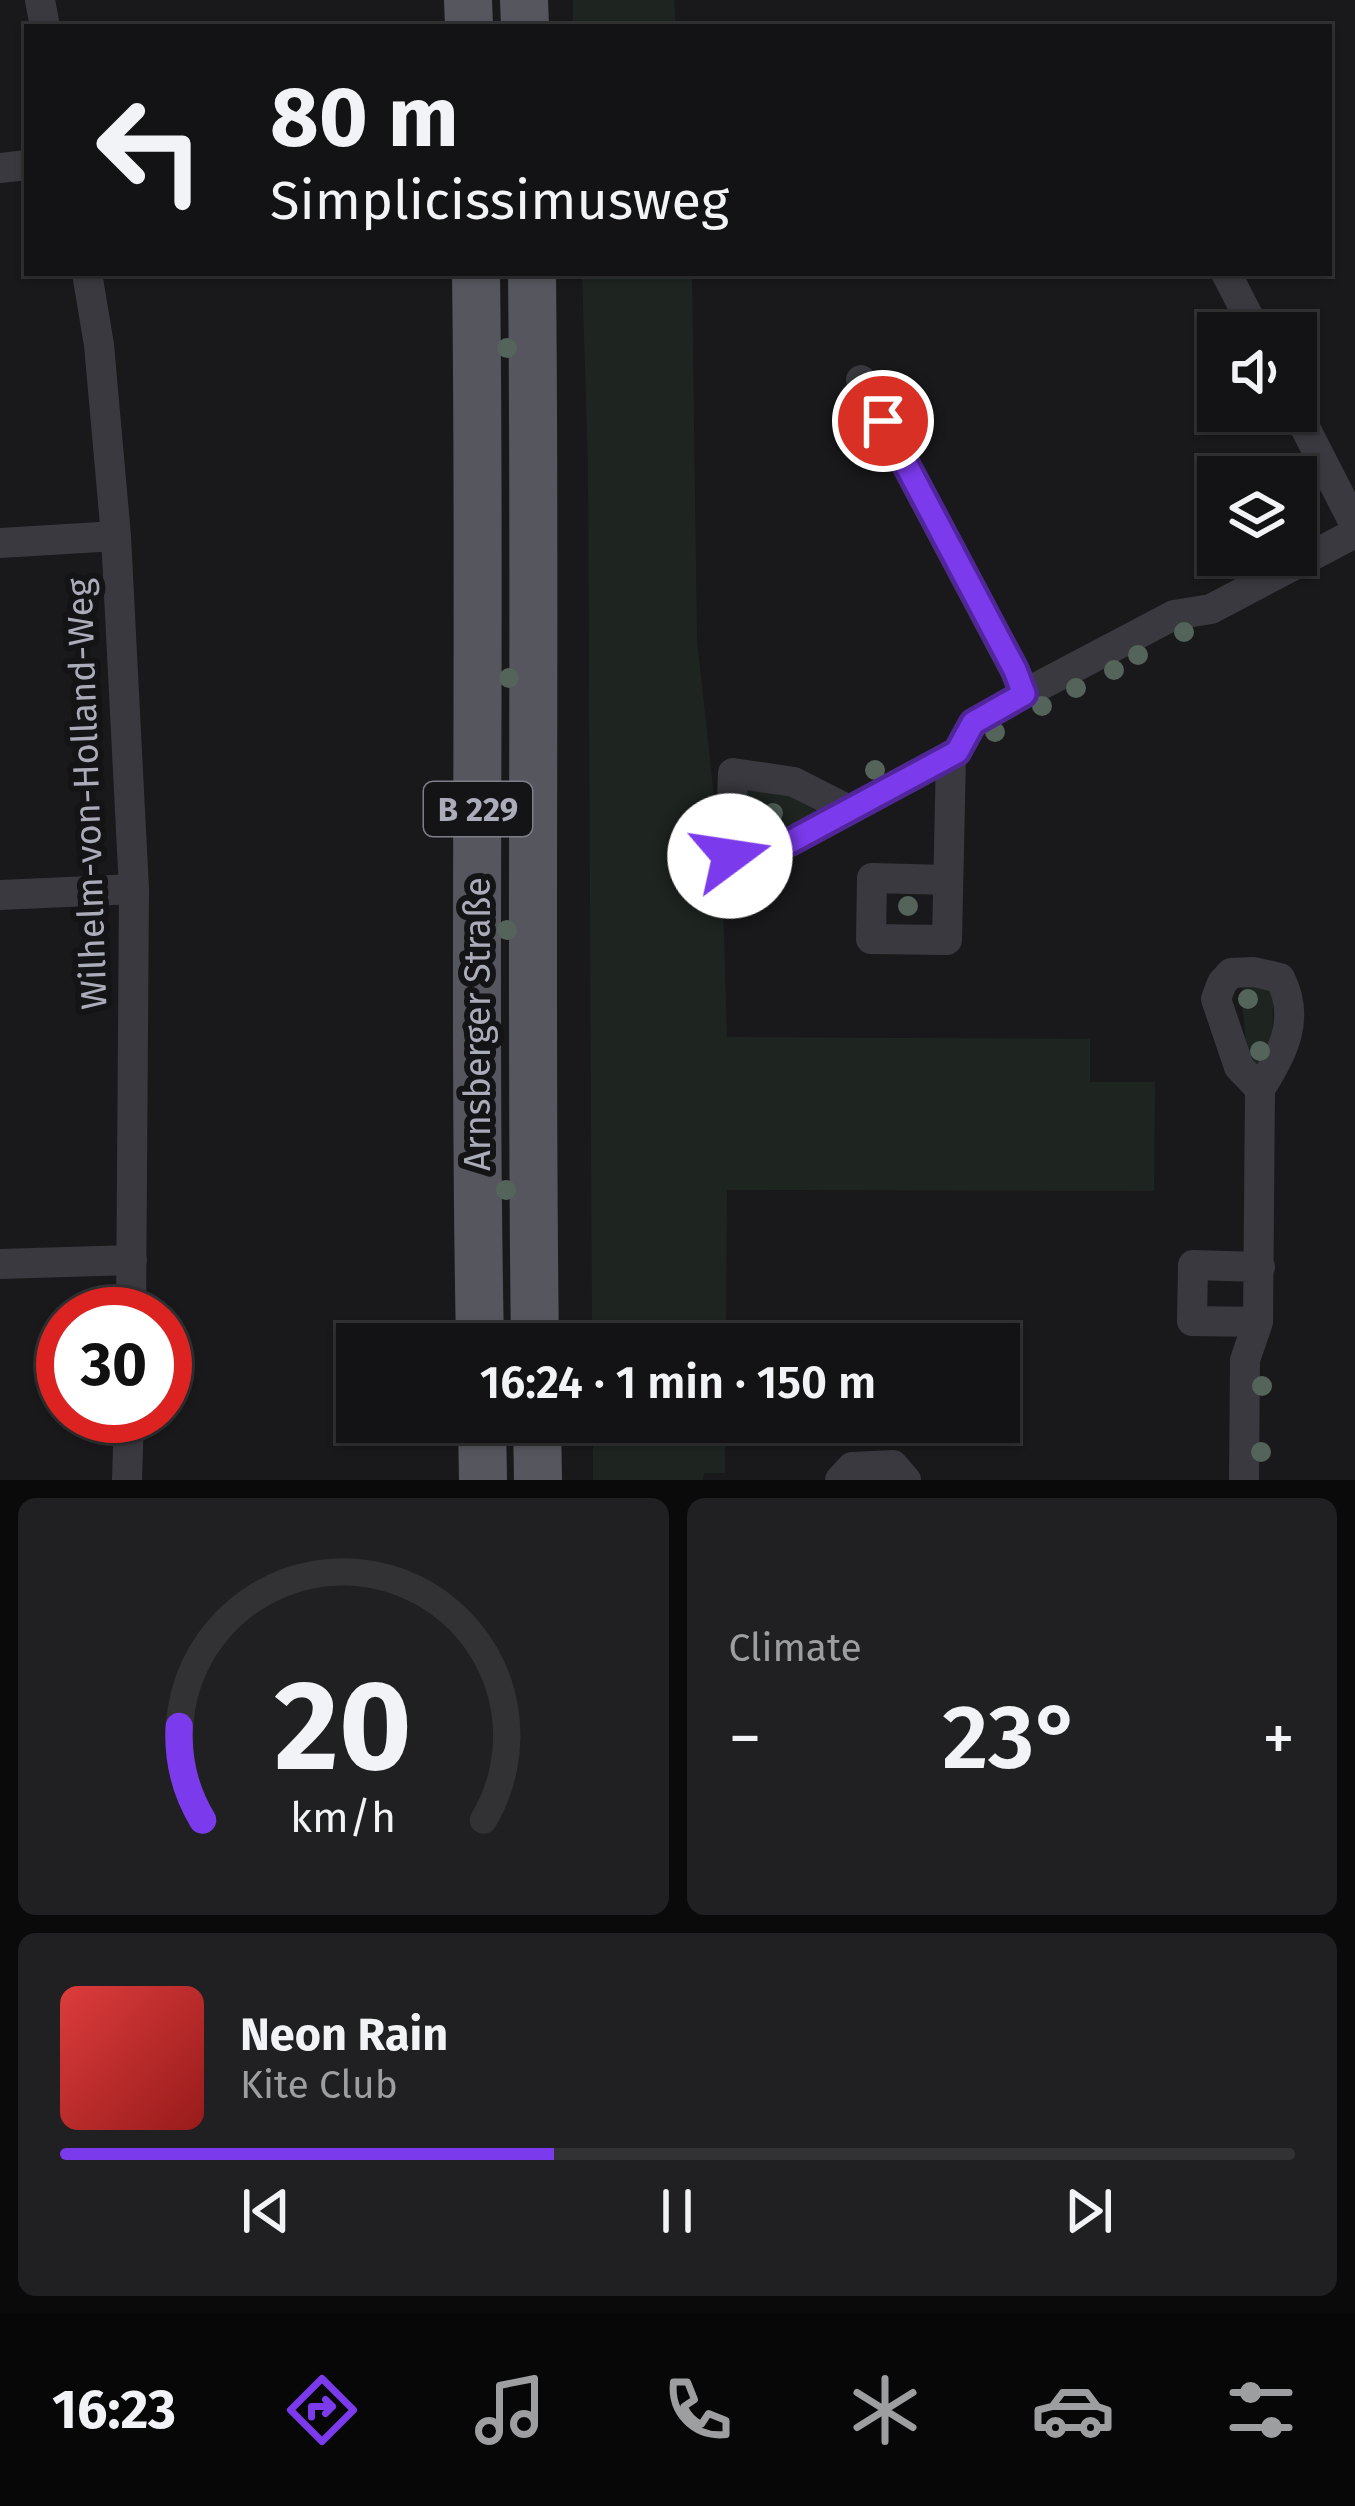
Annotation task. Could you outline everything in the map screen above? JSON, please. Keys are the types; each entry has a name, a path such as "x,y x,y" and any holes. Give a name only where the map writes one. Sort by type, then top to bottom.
{"main road":[{"name":"Arnsberger Straße","path":"476,276 480,1323"},
{"name":"Arnsberger Straße","path":"532,276 536,1323"},
{"path":"482,1443 483,1480"},
{"path":"537,1443 538,1480"}],"street":[{"name":"Wilhelm-von-Holland-Weg","path":"88,276 99,345 116,536 134,889 132,1287"},
{"path":"1228,276 1246,312"},
{"path":"861,380 1024,694"},
{"path":"848,810 957,752 973,723 1024,694 1174,615 1211,608 1355,529 1307,432"},
{"path":"0,543 116,536"},
{"path":"948,880 951,755"},
{"path":"0,895 134,889"},
{"path":"1244,1480 1245,1360 1258,1322 1260,1089"},
{"path":"0,1264 132,1260"},
{"path":"1258,1322 1192,1321 1193,1265 1260,1267"},
{"path":"128,1480 129,1443"},
{"path":"840,1480 852,1466 893,1465 906,1480"}],"shaded area":[{"path":"573,0 674,0 676,24 573,24"},
{"path":"582,276 692,276 697,640 722,870 727,1037 1090,1039 1090,1082 1155,1082 1154,1191 727,1190 726,1323 592,1323 588,465"},
{"path":"744,790 789,794 817,812 797,827 750,837"},
{"path":"1250,984 1271,991 1273,1001 1272,1052 1258,1068 1248,1059 1241,995"},
{"path":"593,1443 725,1443 725,1473 704,1473 703,1480 593,1480"}],"route":[{"path":"730,856 790,842 957,752 973,723 1024,694 883,421"}]}
